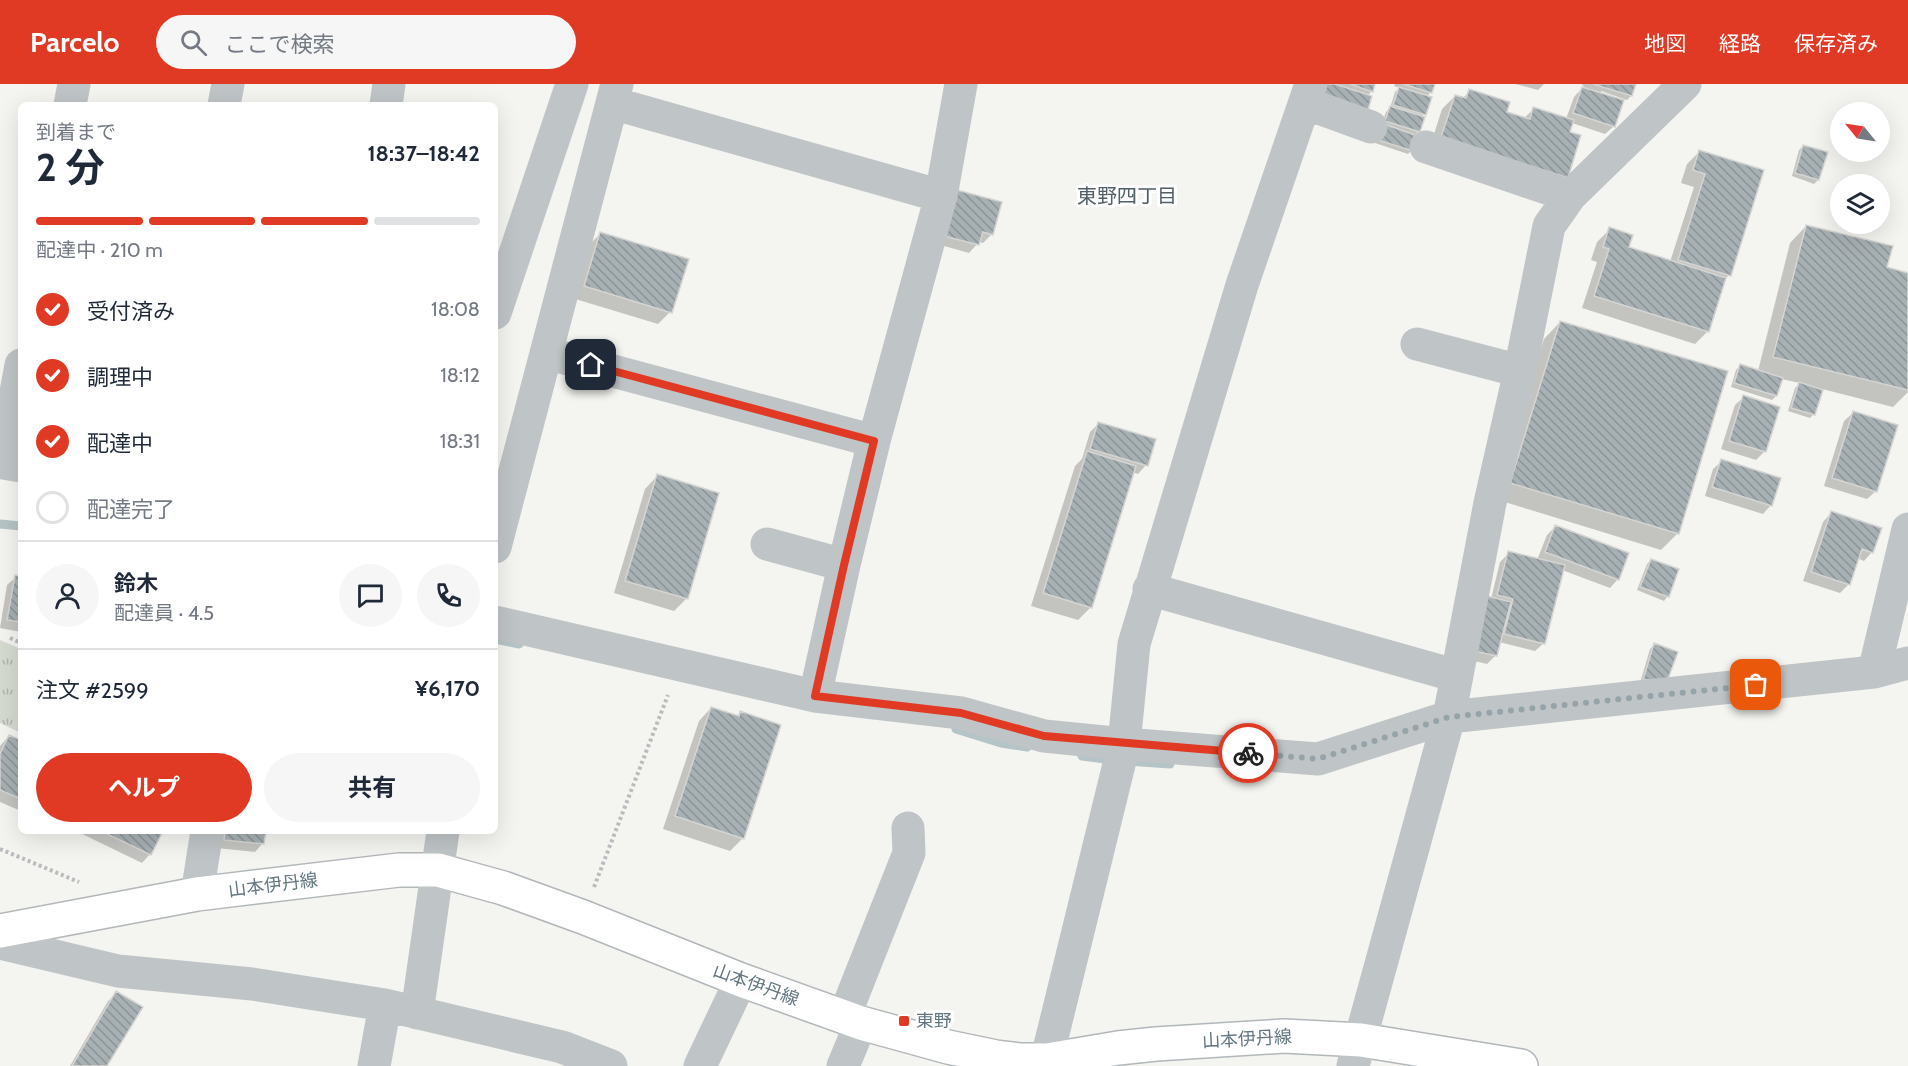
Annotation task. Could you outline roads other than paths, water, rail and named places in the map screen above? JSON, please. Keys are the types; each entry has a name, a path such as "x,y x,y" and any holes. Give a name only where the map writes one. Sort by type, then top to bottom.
{"main road":[{"name":"山本伊丹線","path":"0,931 197,894 399,870 438,870 503,888 741,980 853,1020 958,1049 1046,1063 1118,1048 1284,1036 1357,1053 1521,1066"}],"street":[{"path":"71,102 74,84"},
{"path":"225,102 228,84"},
{"path":"386,102 389,84"},
{"path":"498,303 572,84"},
{"path":"815,696 874,441 940,196 961,84"},
{"path":"1357,1053 1449,717 1490,503 1520,371 1549,226 1570,196 1685,84"},
{"path":"498,536 615,93 940,196"},
{"path":"1046,1063 1124,744 1134,644 1242,285 1308,93 1371,127"},
{"path":"1426,147 1570,196"},
{"path":"1417,344 1520,371"},
{"path":"546,352 662,375 874,441"},
{"path":"18,381 3,463 18,466"},
{"path":"1874,672 1908,530"},
{"path":"767,544 844,565"},
{"path":"1149,590 1457,676"},
{"path":"498,623 815,696 961,713 1044,736 1318,759 1449,717 1874,672 1908,663"},
{"path":"843,1066 853,1020 909,853 908,828"},
{"path":"197,894 207,834"},
{"path":"417,1013 443,834"},
{"path":"0,943 118,970 252,984 386,1005 562,1047 611,1066"},
{"path":"700,1066 741,980"},
{"path":"374,1066 386,1005"}],"waterway":[{"path":"0,524 18,526"},
{"path":"498,640 519,644"},
{"path":"956,729 1001,743 1027,747"},
{"path":"1082,756 1113,760"},
{"path":"1127,761 1170,764"}],"place":[{"name":"東野","path":"904,1021"}],"district":[{"name":"東野四丁目","path":"1127,196"}]}
